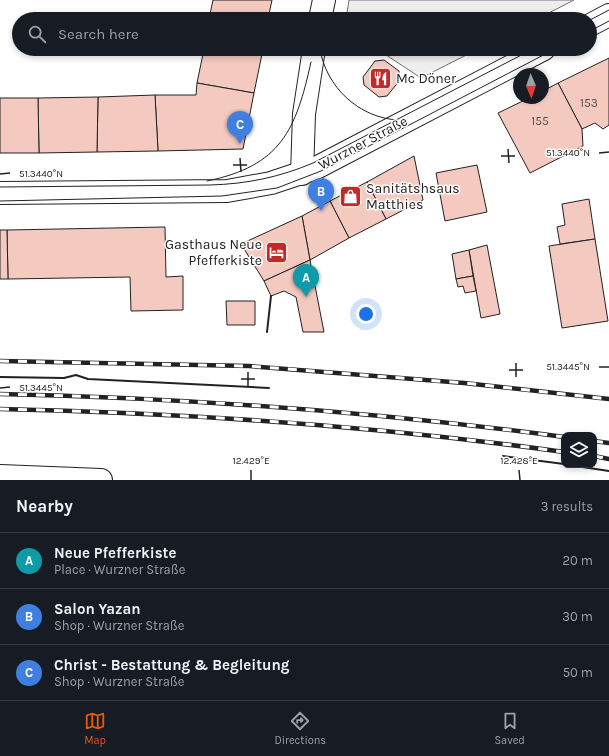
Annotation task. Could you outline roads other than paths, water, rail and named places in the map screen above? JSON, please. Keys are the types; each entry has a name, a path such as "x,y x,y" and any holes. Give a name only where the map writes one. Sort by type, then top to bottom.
{"main road":[{"path":"321,12 324,0"},
{"path":"597,21 609,15"},
{"path":"302,174 304,114 312,56"},
{"name":"Wurzner Straße","path":"0,194 227,191 264,185 302,174 530,56"},
{"path":"0,476 101,480"}],"tram line":[{"path":"597,16 609,10"},
{"path":"597,27 609,21"},
{"path":"322,56 329,76 337,88 347,98 358,107 370,113 384,118 398,120"},
{"path":"0,187 210,185 237,183 276,176 313,163 519,56"},
{"path":"0,201 222,196 277,188 321,171 542,56"},
{"path":"207,181 232,174 252,166 268,155 281,141 291,126 299,107 311,62"}],"railway":[{"path":"0,361 249,366 464,383 609,399"},
{"path":"0,394 141,399 353,413 561,437"},
{"path":"0,409 142,414 283,422 424,435 561,452"},
{"path":"597,441 609,443"},
{"path":"597,457 609,459"}],"place":[{"name":"Mc Döner","path":"381,78"},
{"name":"Christ - Bestattung & Begleitung","path":"240,144"},
{"name":"Sanitätshsaus Matthies","path":"350,196"},
{"name":"Salon Yazan","path":"321,211"},
{"name":"Gasthaus Neue Pfefferkiste","path":"277,252"},
{"name":"Neue Pfefferkiste","path":"306,297"}]}
